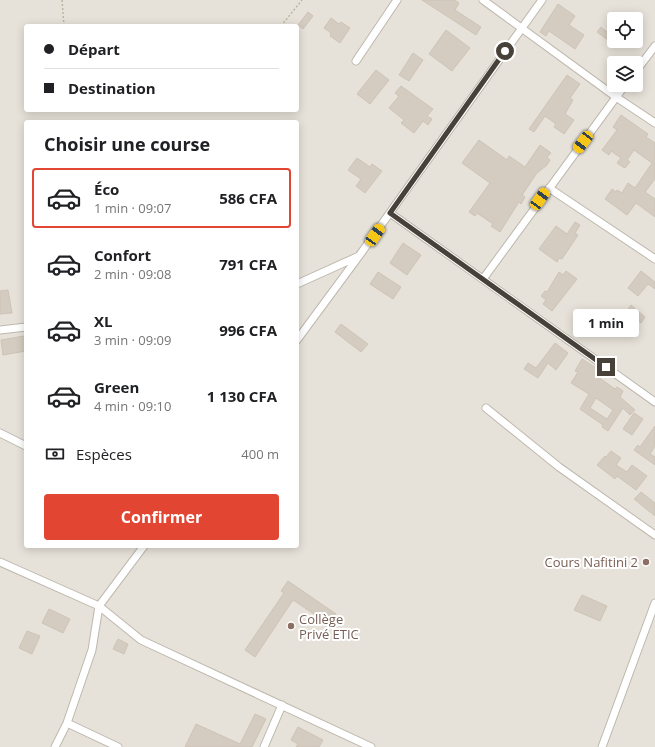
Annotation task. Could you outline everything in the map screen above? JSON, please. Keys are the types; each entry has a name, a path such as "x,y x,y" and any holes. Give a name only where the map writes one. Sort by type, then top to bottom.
{"street":[{"path":"356,61 397,0"},
{"path":"483,0 616,97 655,123"},
{"path":"299,337 542,0"},
{"path":"643,62 655,46"},
{"path":"483,279 620,92"},
{"path":"549,188 655,259"},
{"path":"390,213 655,402"},
{"path":"299,283 359,256"},
{"path":"0,330 24,327"},
{"path":"486,408 559,467 655,535"},
{"path":"0,433 24,445"},
{"path":"55,747 67,723 92,650 99,606 142,548"},
{"path":"0,562 99,606 142,640 371,747"},
{"path":"602,747 655,603"},
{"path":"264,747 282,705"},
{"path":"67,723 118,747"}],"path":[{"path":"62,0 64,24"},
{"path":"283,24 302,0"}],"shaded area":[{"path":"0,0 655,0 655,747 0,747"}],"building":[{"path":"422,0 455,0 459,3 455,10 481,27 476,35"},
{"path":"558,4 575,16 569,25 584,35 575,49 549,31 546,36 540,32"},
{"path":"308,12 313,16 303,29 299,24"},
{"path":"331,18 339,24 341,22 350,28 340,43 330,36 331,33 324,28"},
{"path":"601,27 607,32 607,39 597,32"},
{"path":"446,30 470,48 452,71 429,54"},
{"path":"413,53 423,60 409,81 399,75"},
{"path":"376,70 389,80 370,104 357,94"},
{"path":"567,75 580,84 570,98 573,100 565,114 574,120 564,134 554,127 556,124 545,116 534,132 529,129"},
{"path":"401,86 433,109 427,116 432,119 428,125 423,121 414,133 401,123 404,120 389,108 399,96 395,93"},
{"path":"621,115 648,134 646,137 655,143 655,179 645,192 655,199 655,217 636,203 627,215 605,199 612,189 616,192 617,190 622,193 628,183 635,188 652,163 634,150 627,160 630,162 625,168 617,163 621,158 611,151 609,155 602,150 617,130 613,127"},
{"path":"479,140 507,160 509,156 525,167 540,145 551,153 547,157 550,160 547,165 537,173 522,195 525,197 521,204 519,202 500,232 491,226 493,224 477,213 475,216 469,212 490,183 462,163"},
{"path":"357,158 370,167 372,164 382,171 365,193 356,186 361,179 348,170"},
{"path":"575,222 580,225 575,233 578,235 562,259 559,258 557,262 539,249 556,226 567,234"},
{"path":"403,243 421,255 407,275 390,263"},
{"path":"566,271 577,279 552,311 543,304 546,300 541,296 545,291 547,292 559,272 563,275"},
{"path":"641,271 655,282 655,289 648,284 638,296 628,288"},
{"path":"378,272 401,287 393,299 370,284"},
{"path":"8,290 12,313 0,314 0,291"},
{"path":"631,305 645,317 641,323 626,312"},
{"path":"341,324 368,344 361,352 335,332"},
{"path":"24,336 24,351 3,355 1,340"},
{"path":"555,343 568,353 556,370 548,363 538,378 524,369 528,363 536,368"},
{"path":"582,359 601,371 598,377 615,389 617,387 623,391 620,397 635,410 630,415 623,408 608,431 602,427 603,425 580,409 589,394 571,383 578,372 575,371","holes":["596,398 613,410 607,419 590,408"]},
{"path":"634,413 643,419 632,435 623,429"},
{"path":"655,426 655,446 650,454 655,457 655,465 634,450 638,445 640,447"},
{"path":"611,451 621,458 616,465 627,472 632,465 647,476 636,490 617,476 615,479 597,465"},
{"path":"641,492 655,503 655,516 634,499"},
{"path":"288,581 336,614 329,624 293,600 255,657 245,650 284,593 281,591"},
{"path":"582,595 607,606 600,621 574,610"},
{"path":"49,609 70,619 63,633 42,623"},
{"path":"27,631 40,636 32,654 19,648"},
{"path":"118,639 128,644 124,654 113,649"},
{"path":"255,714 266,719 252,747 185,747 196,724 240,744"},
{"path":"298,727 323,740 319,747 296,747 298,744 291,740"}],"place":[{"name":"Cours Nafitini 2","path":"646,562"},
{"name":"Collège Privé ETIC","path":"291,626"}],"route":[{"path":"505,51 390,213 606,367"}]}
